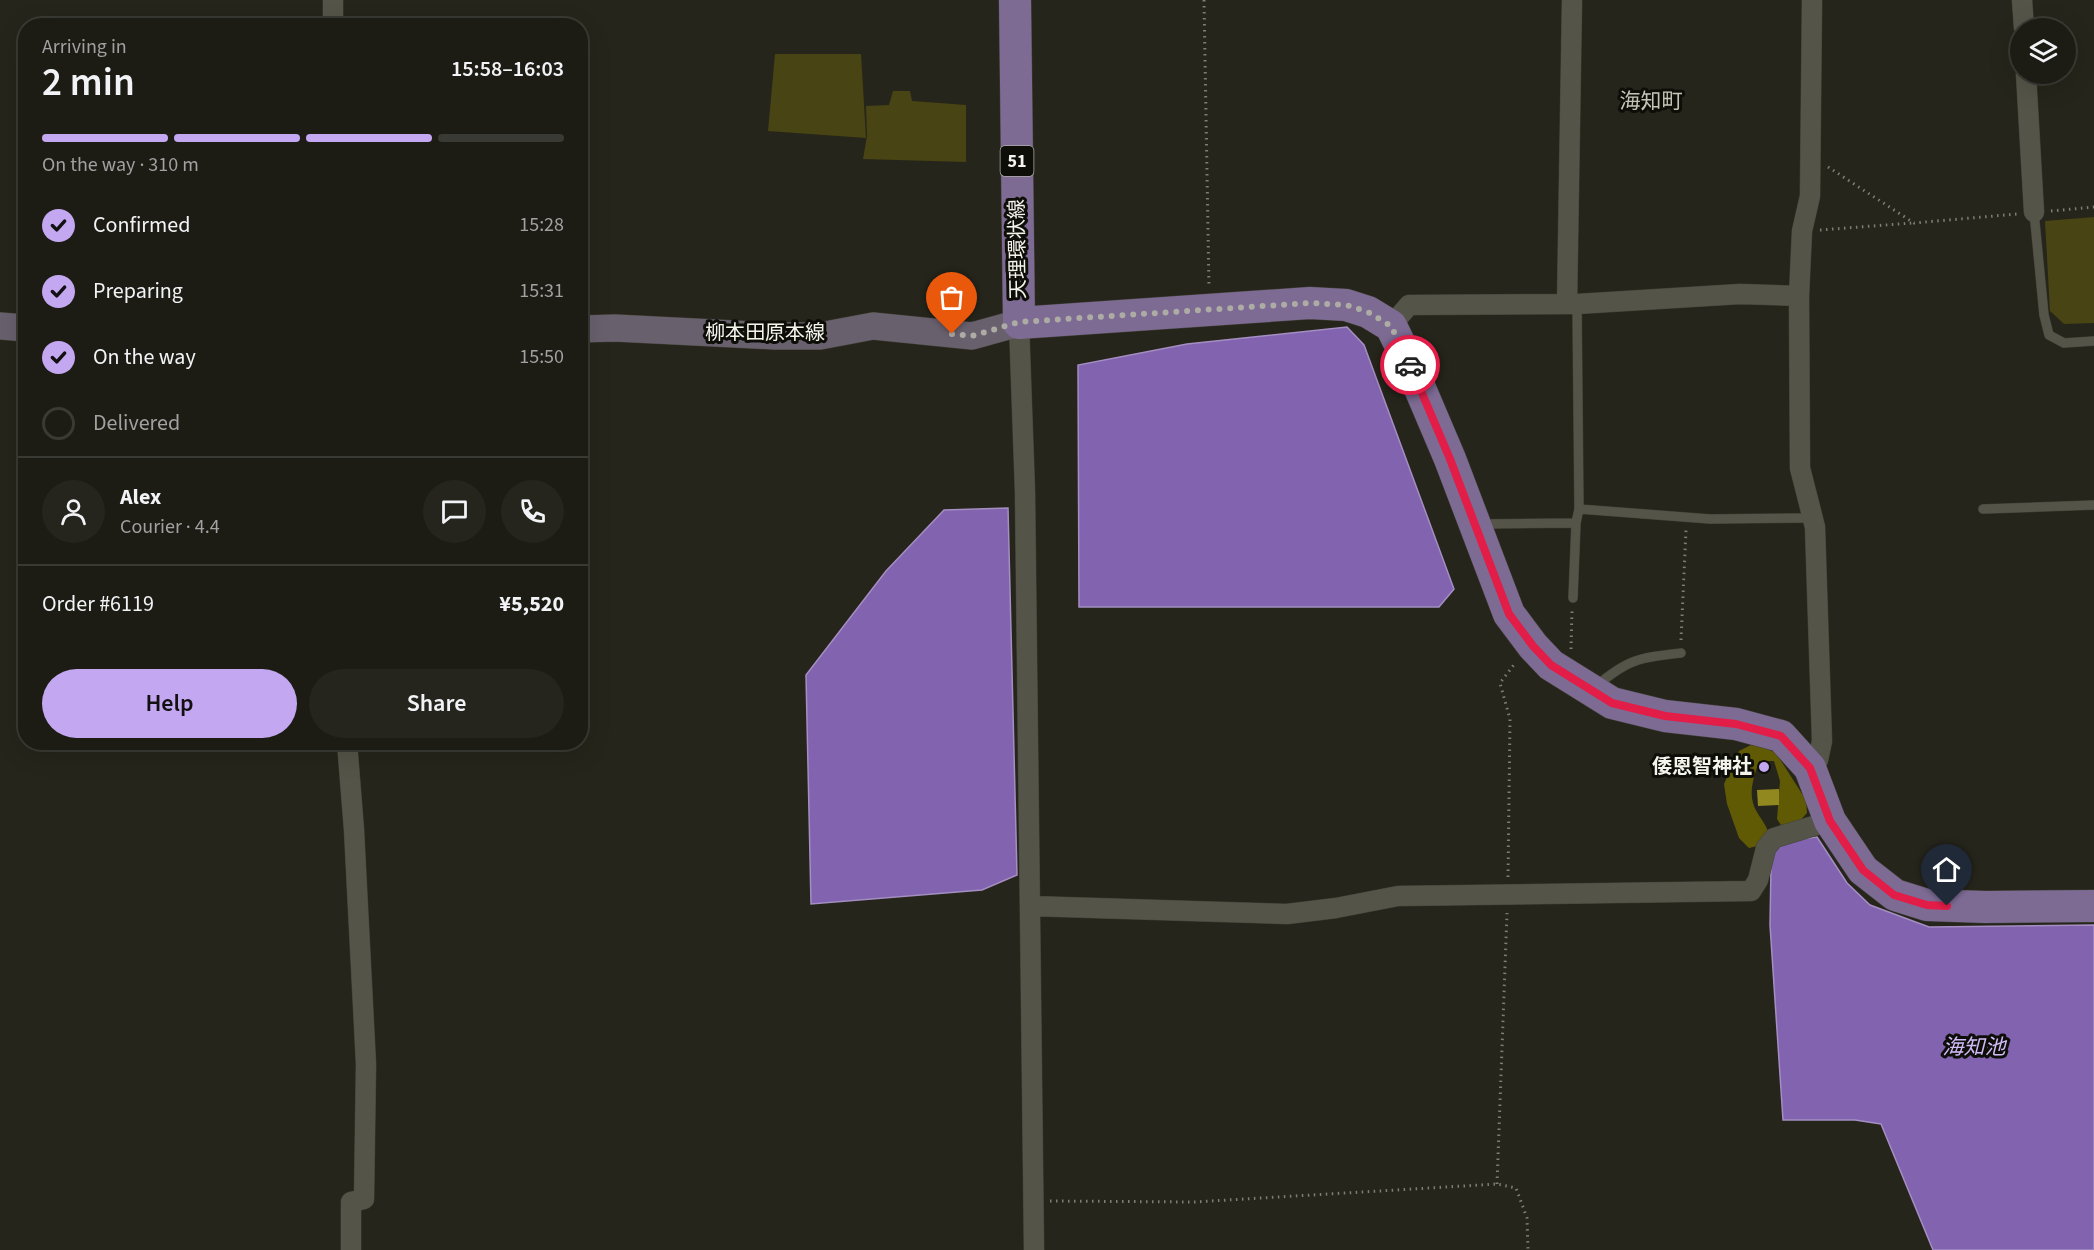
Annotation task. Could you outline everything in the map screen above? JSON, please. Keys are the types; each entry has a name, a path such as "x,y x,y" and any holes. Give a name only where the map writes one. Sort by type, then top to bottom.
{"main road":[{"name":"天理環状線","path":"1016,0 1019,322 1310,303 1346,305 1368,312 1391,326"},
{"name":"柳本田原本線","path":"588,329 820,336 873,326 972,336 1019,322"},
{"path":"1391,326 1410,365 1509,614 1533,646 1551,665 1612,703 1665,716 1736,724 1781,736 1810,768 1830,821 1863,870 1894,895 1927,905 2094,906"},
{"path":"0,327 18,328"}],"street":[{"path":"333,0 333,18"},
{"path":"1572,0 1572,304"},
{"path":"1810,768 1818,760 1822,741 1815,527 1800,468 1798,296 1802,231 1810,196 1812,0"},
{"path":"2022,0 2023,18"},
{"path":"2027,84 2034,212"},
{"path":"1391,326 1409,304 1572,304 1740,294 1798,296"},
{"path":"1019,322 1025,492 1035,1250"},
{"path":"348,750 366,1064 364,1199 351,1202 351,1250"},
{"path":"1030,906 1287,914 1336,908 1398,896 1751,891 1758,880 1766,849 1774,838 1830,821"}],"lane":[{"path":"2034,212 2044,315 2049,335 2064,343 2094,341"},
{"path":"1572,304 1579,509 1576,523 1573,598"},
{"path":"1983,509 2094,505"},
{"path":"1579,509 1710,519 1813,519"},
{"path":"1475,524 1576,523"},
{"path":"1580,684 1642,657 1680,653"}],"path":[{"path":"1204,0 1209,310"},
{"path":"1811,157 1914,223"},
{"path":"1802,231 2094,207"},
{"path":"1680,653 1686,516"},
{"path":"1573,598 1580,684"},
{"path":"1033,1200 1194,1202 1497,1184 1516,1188 1527,1218 1528,1250"}],"shaded area":[{"path":"775,54 861,54 866,138 768,131"},
{"path":"893,91 910,91 912,101 966,105 966,162 863,159 867,136 866,106 889,105"},
{"path":"2094,217 2094,323 2064,324 2050,311 2045,221"},
{"path":"1751,745 1764,747 1776,753 1806,800 1807,813 1794,827 1781,825 1777,819 1780,781 1774,761 1759,761 1753,782 1752,798 1769,835 1761,845 1749,848 1739,838 1727,804 1724,784 1739,751"}],"water":[{"path":"1347,327 1364,345 1454,589 1439,607 1079,607 1078,365 1187,344"},
{"path":"1008,508 1017,875 982,890 811,904 806,675 886,571 944,510"},
{"name":"海知池","path":"1817,837 1847,883 1870,905 1929,927 2094,925 2094,1250 1933,1250 1881,1124 1855,1120 1783,1120 1770,925 1771,868 1777,842"}],"building":[{"path":"1779,789 1779,805 1758,806 1757,790"}],"way so far":[{"path":"952,334 972,336 1019,322 1310,303 1346,305 1368,312 1391,326 1410,365"}],"place":[{"name":"倭恩智神社","path":"1764,767"}],"district":[{"name":"海知町","path":"1651,101"}],"route":[{"path":"1410,365 1450,459 1509,614 1533,646 1551,665 1612,703 1665,716 1736,724 1781,736 1810,768 1830,821 1863,870 1894,895 1927,905 1947,906"}]}
